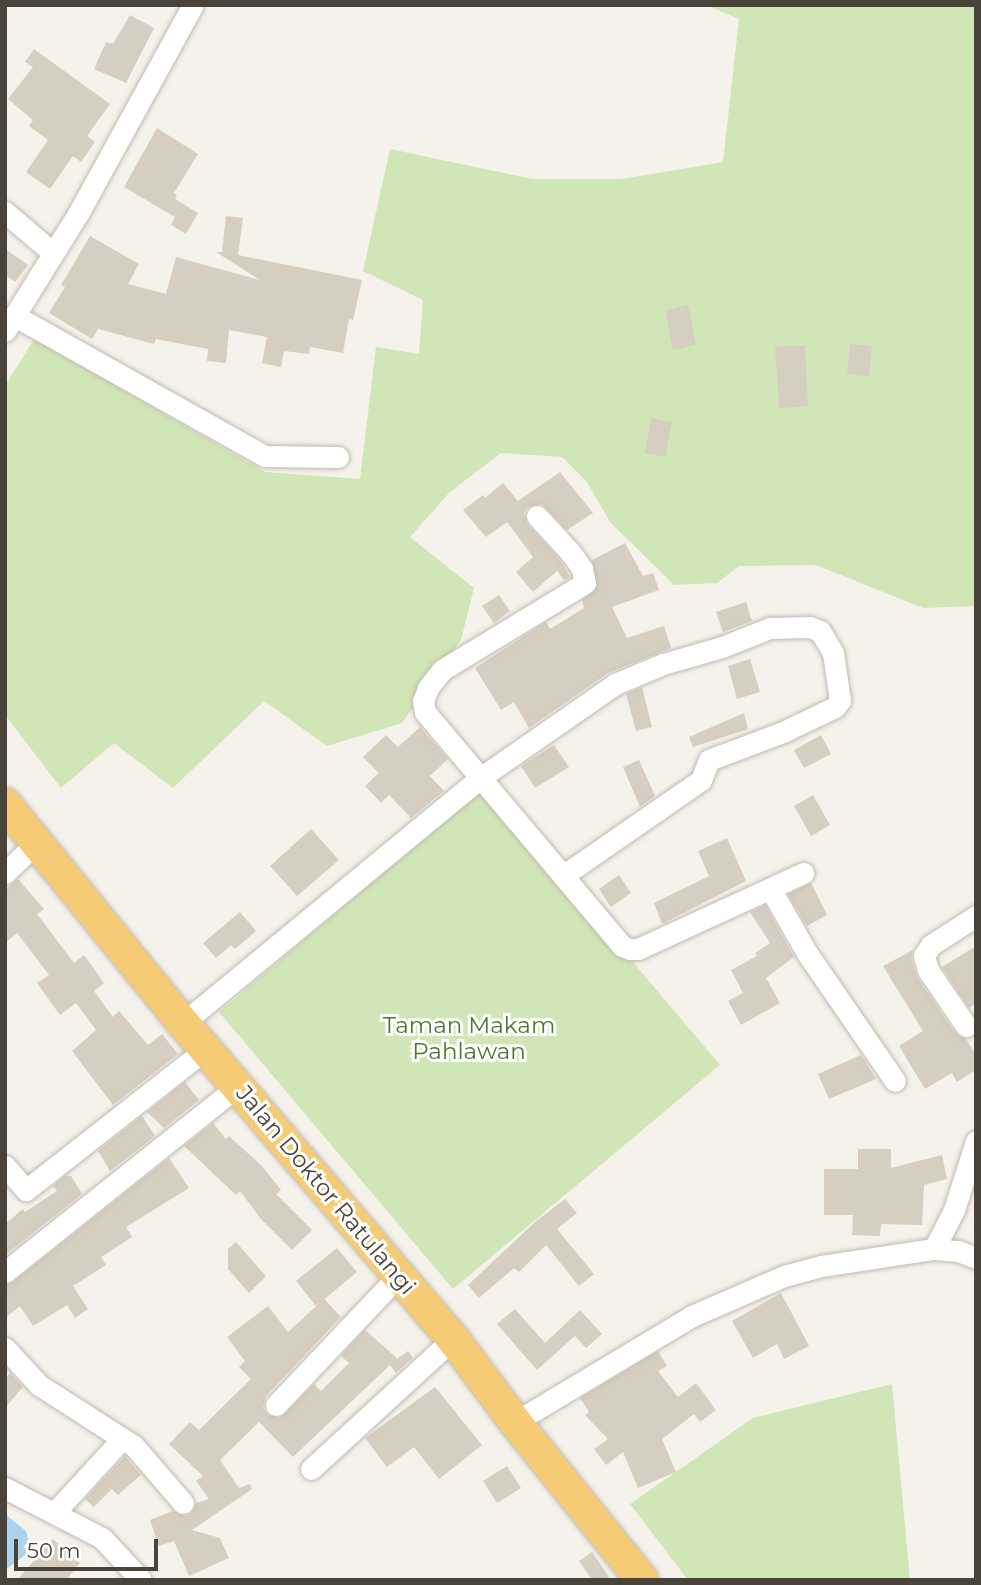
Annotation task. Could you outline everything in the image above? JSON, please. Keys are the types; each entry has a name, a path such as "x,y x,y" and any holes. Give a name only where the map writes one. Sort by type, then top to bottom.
{"highway":[{"name":"Jalan Doktor Ratulangi","path":"5,804 183,1023 453,1339 515,1422 642,1580"}],"street":[{"path":"193,5 10,324 264,456 338,457"},
{"path":"5,212 53,253"},
{"path":"537,516 571,553 582,569 585,583 582,588 443,670 433,680 423,701 425,712 622,946 629,949 638,949 803,873"},
{"path":"183,1023 480,778 625,679 769,628 810,627 820,631 833,653 840,700 835,707 709,760 701,780 564,875"},
{"path":"5,873 37,842"},
{"path":"771,890 807,953 895,1081"},
{"path":"973,1030 929,970 924,956 931,945 976,916"},
{"path":"5,1166 26,1190 206,1049"},
{"path":"5,1272 238,1086"},
{"path":"934,1249 954,1210 974,1154"},
{"path":"515,1422 692,1316 748,1290 821,1266 934,1249 958,1251 976,1258"},
{"path":"276,1405 398,1276"},
{"path":"311,1469 453,1339"},
{"path":"5,1348 39,1385 134,1446 183,1503"},
{"path":"55,1512 122,1439"},
{"path":"5,1488 102,1538 141,1580"}],"green space":[{"path":"706,5 976,5 976,606 923,608 816,565 739,566 717,583 674,585 610,522 587,482 562,457 501,453 450,492 410,537 474,588 461,640 402,723 327,746 264,701 173,788 114,743 61,788 5,715 5,386 34,339 265,472 360,479 376,347 419,354 423,300 363,271 390,149 532,179 622,179 723,162 739,19"},
{"name":"Taman Makam Pahlawan","path":"485,787 720,1065 453,1289 219,1012"},
{"path":"892,1384 910,1580 688,1580 630,1504 753,1418"}],"water":[{"path":"5,1514 26,1531 30,1547 24,1556 5,1570"}],"building":[{"path":"130,15 154,28 126,83 94,69 106,42 113,44"},
{"path":"34,49 110,104 87,136 95,142 81,162 73,156 50,189 26,172 48,140 29,126 33,120 8,99 33,67 25,62"},
{"path":"157,128 198,154 174,193 177,195 175,199 198,213 186,234 171,225 175,217 124,187"},
{"path":"226,216 243,218 238,255 362,280 353,320 349,319 343,353 310,347 309,354 284,351 281,367 262,363 267,337 229,330 226,363 207,361 208,349 156,339 154,344 98,329 92,339 49,313 65,287 61,285 90,236 139,264 128,284 166,294 176,257 260,280 216,252 222,252"},
{"path":"5,249 28,265 15,282 5,275"},
{"path":"688,305 696,345 673,350 665,310"},
{"path":"850,344 872,346 869,376 847,374"},
{"path":"805,345 808,406 779,408 775,347"},
{"path":"651,418 672,422 665,457 645,453"},
{"path":"560,472 593,513 567,530 542,504 528,507 524,513 527,524 561,561 570,577 564,580 557,571 533,592 516,572 533,557 507,522 486,537 463,510 483,495 485,498 503,483 518,501"},
{"path":"625,543 643,576 653,573 659,590 612,607 627,638 664,626 671,648 608,673 529,728 514,702 501,710 475,668 546,622 550,629 584,608 582,600 597,587 592,560"},
{"path":"499,595 510,611 494,623 482,606"},
{"path":"746,602 752,621 723,632 716,612"},
{"path":"750,659 760,692 737,699 728,666"},
{"path":"642,687 652,727 636,731 626,694"},
{"path":"744,713 748,729 693,747 689,737"},
{"path":"420,727 448,759 430,776 444,791 411,818 389,795 381,803 365,786 379,773 363,757 386,735 398,747"},
{"path":"821,735 831,754 804,768 794,750"},
{"path":"554,745 569,767 535,788 521,766"},
{"path":"639,760 655,796 640,807 623,767"},
{"path":"813,795 830,825 811,836 794,806"},
{"path":"311,829 339,860 297,896 270,866"},
{"path":"727,838 746,881 662,924 654,903 709,876 698,851"},
{"path":"619,875 631,893 611,907 599,889"},
{"path":"18,879 44,909 37,914 74,963 84,955 104,983 94,991 113,1017 119,1011 148,1045 162,1034 178,1054 113,1105 72,1051 96,1030 76,1003 60,1015 37,983 49,975 17,933 5,943 5,890"},
{"path":"811,883 827,915 807,926 788,894"},
{"path":"765,905 794,957 766,978 780,1003 741,1025 728,1001 743,993 731,970 757,956 755,953 770,943 750,912"},
{"path":"240,912 256,931 235,949 231,945 216,958 203,943"},
{"path":"976,946 976,1003 969,1008 942,967"},
{"path":"913,950 911,959 917,977 955,1033 966,1039 976,1055 976,1070 957,1082 952,1073 925,1089 899,1046 923,1031 883,966"},
{"path":"861,1055 876,1079 829,1099 818,1074"},
{"path":"185,1082 199,1100 164,1128 147,1112"},
{"path":"142,1116 155,1136 110,1171 98,1151"},
{"path":"213,1123 226,1139 229,1136 262,1166 281,1190 276,1194 312,1230 292,1250 261,1219 240,1191 236,1195 184,1146"},
{"path":"858,1149 891,1149 891,1168 942,1155 947,1179 924,1185 922,1225 881,1224 880,1236 852,1235 853,1215 824,1215 824,1169 858,1169"},
{"path":"169,1158 189,1188 126,1227 132,1237 101,1257 106,1265 73,1286 88,1309 75,1318 67,1305 33,1326 20,1306 5,1318 5,1285 13,1282"},
{"path":"65,1176 71,1176 82,1194 5,1255 5,1224 23,1209 25,1212 57,1191 53,1186"},
{"path":"565,1199 577,1213 557,1229 594,1274 579,1286 546,1245 519,1272 514,1268 479,1298 468,1285 535,1222"},
{"path":"236,1242 266,1276 249,1293 228,1269 228,1249"},
{"path":"337,1248 357,1272 316,1306 296,1281"},
{"path":"781,1293 809,1346 784,1359 777,1344 753,1358 732,1321"},
{"path":"324,1299 341,1317 266,1396 263,1408 268,1415 279,1418 285,1414 314,1384 321,1391 349,1363 341,1356 365,1330 397,1358 394,1361 408,1351 413,1358 396,1373 390,1365 293,1457 259,1422 220,1460 239,1488 250,1484 252,1489 192,1530 220,1538 229,1558 189,1576 174,1541 159,1546 150,1520 173,1511 186,1516 192,1512 196,1503 209,1499 196,1481 203,1476 169,1444 190,1422 199,1430 251,1379 239,1367 245,1361 227,1337 268,1306 288,1332"},
{"path":"515,1309 545,1343 580,1310 602,1334 586,1348 575,1336 537,1370 497,1324"},
{"path":"658,1351 667,1366 658,1371 678,1397 696,1383 716,1410 700,1422 694,1414 662,1439 676,1472 638,1488 623,1452 606,1465 594,1449 608,1439 585,1415 589,1412 580,1398"},
{"path":"10,1373 23,1387 5,1408 5,1380"},
{"path":"435,1387 482,1445 439,1479 414,1447 387,1467 365,1438"},
{"path":"125,1456 141,1475 118,1495 112,1489 94,1507 85,1499"},
{"path":"507,1466 521,1488 497,1503 483,1481"},
{"path":"53,1539 80,1563 66,1580 17,1580"},
{"path":"592,1552 611,1580 592,1580 579,1561"}]}
